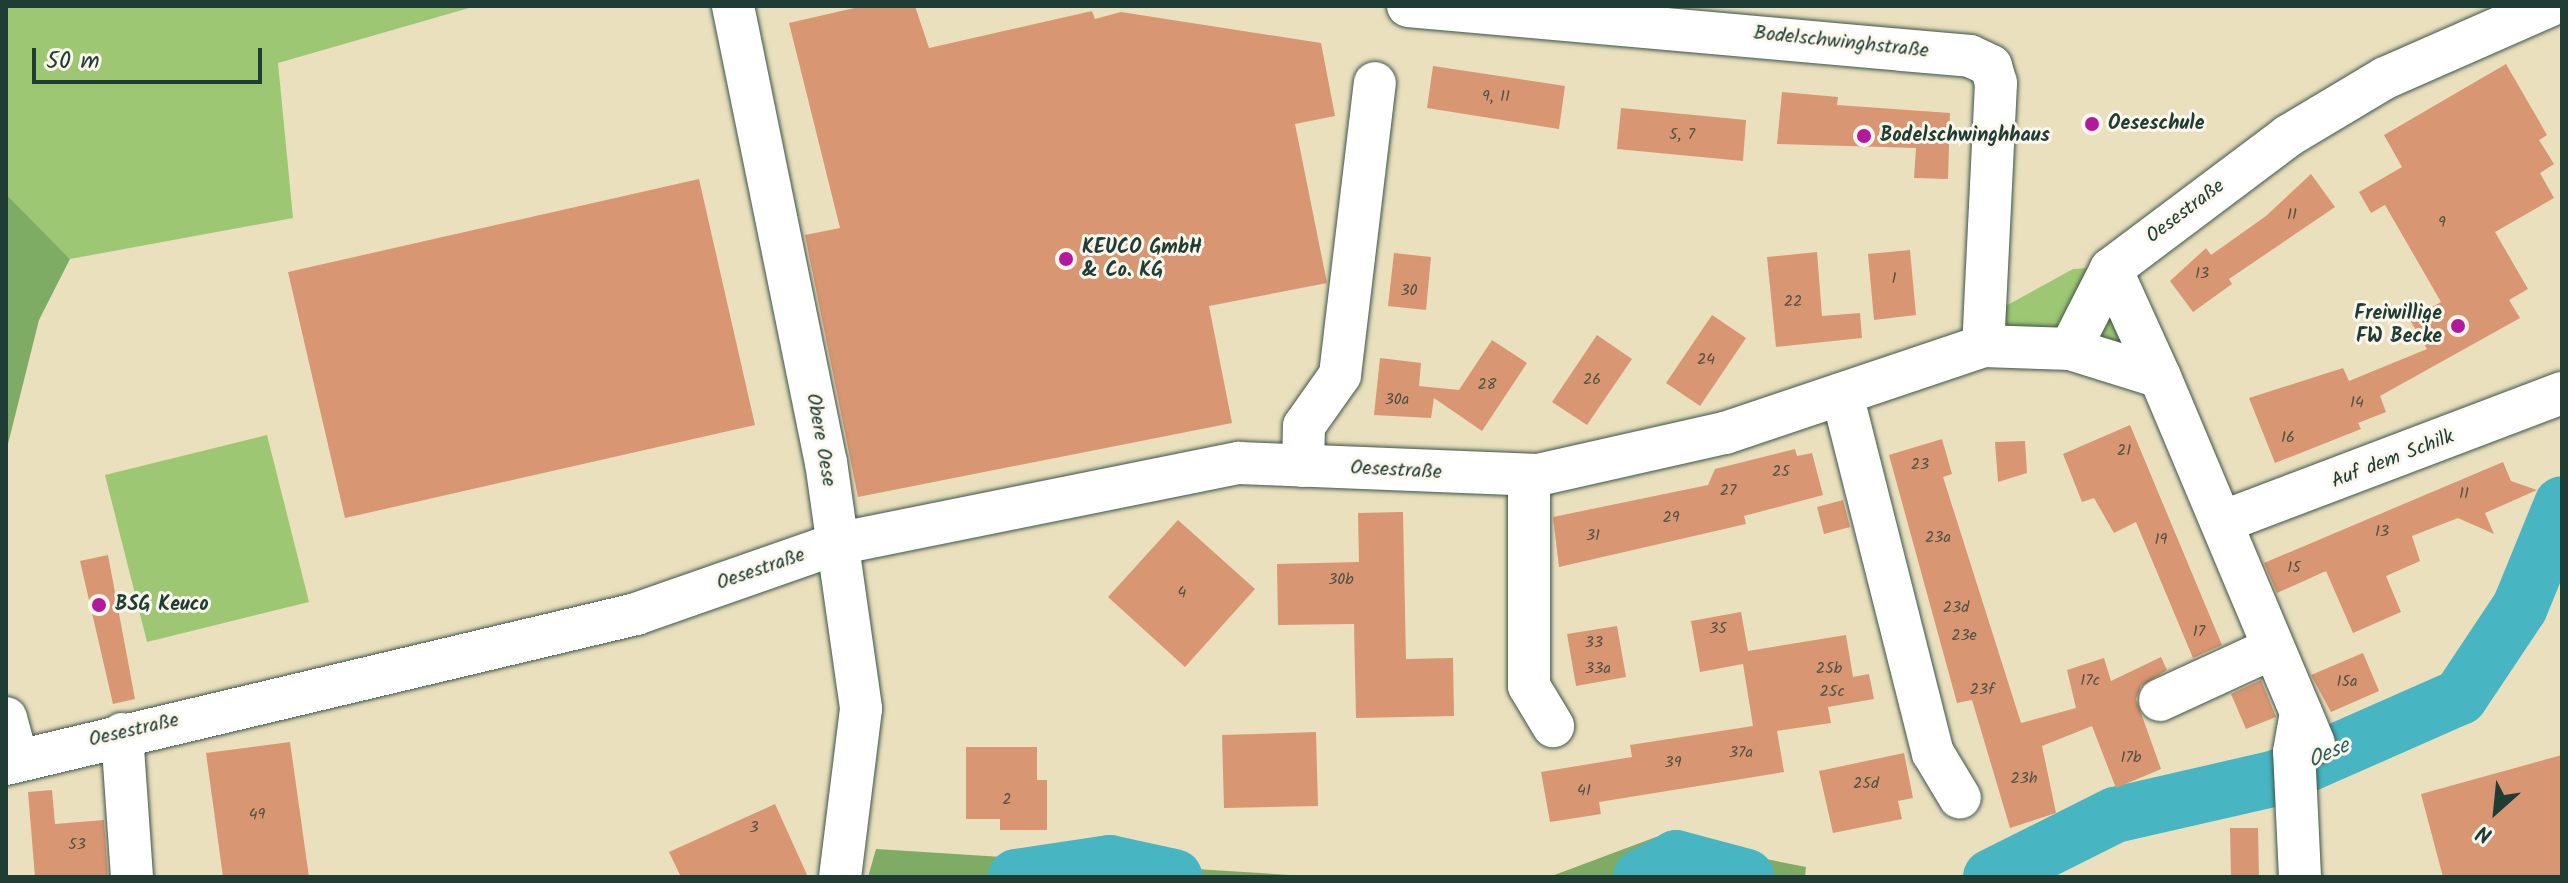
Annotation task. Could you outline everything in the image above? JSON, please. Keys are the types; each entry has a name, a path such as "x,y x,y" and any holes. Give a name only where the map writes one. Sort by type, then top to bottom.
{"street":[{"name":"Obere Oese","path":"733,6 836,544 861,709 843,868"},
{"name":"Bodelschwinghstraße","path":"1408,6 1970,56 1991,66 1996,83 1983,346"},
{"name":"Oesestraße","path":"11,761 636,614 836,544 1239,463 1529,475 1725,433 1983,346 2070,349 2111,269 2295,132 2385,78 2549,6"},
{"path":"1303,466 1304,426 1340,375 1375,83"},
{"path":"2111,269 2222,522 2303,736 2295,803 2300,877"},
{"path":"2070,349 2160,377"},
{"name":"Auf dem Schilk","path":"2222,522 2562,393"},
{"path":"1842,394 1933,753 1960,798"},
{"path":"1529,475 1529,686 1553,726"},
{"path":"2160,700 2271,649"},
{"path":"6,718 11,761"},
{"path":"122,734 132,877"}],"green space":[{"path":"6,6 476,6 278,63 293,218 70,259 6,194"},
{"path":"6,194 70,259 39,320 6,452"},
{"path":"2090,268 2148,365 1999,341 2002,308 2073,269"},
{"path":"267,435 309,602 147,642 105,475"},
{"path":"1656,837 1806,867 1805,877 1549,877"},
{"path":"876,849 1322,877 868,877"}],"building":[{"name":"KEUCO GmbH & Co. KG","path":"863,6 915,6 929,48 1092,11 1095,19 1121,12 1321,43 1335,116 1295,124 1327,283 1209,306 1232,423 858,497 805,235 840,228 789,23"},
{"path":"2506,64 2547,135 2539,140 2554,164 2540,173 2554,198 2495,232 2528,289 2509,300 2520,318 2380,396 2386,412 2358,423 2361,429 2275,463 2249,398 2343,368 2349,381 2427,349 2410,320 2441,302 2385,205 2371,213 2359,192 2402,167 2384,135"},
{"path":"1433,66 1565,86 1559,129 1427,108"},
{"name":"Bodelschwinghhaus","path":"1782,92 1838,97 1837,105 1950,113 1948,179 1914,178 1916,148 1777,144"},
{"path":"1621,108 1746,120 1743,161 1617,149"},
{"path":"2311,174 2335,207 2229,279 2232,284 2193,312 2170,281 2206,248 2211,255 2266,216"},
{"path":"699,179 755,425 345,518 288,272"},
{"path":"1910,250 1916,315 1874,320 1868,254"},
{"path":"1817,252 1822,316 1860,313 1862,338 1776,347 1767,257"},
{"path":"1394,253 1431,257 1426,310 1388,306"},
{"path":"1712,315 1746,338 1700,406 1666,383"},
{"path":"1597,335 1632,359 1587,425 1552,402"},
{"path":"1492,340 1527,363 1482,431 1434,398 1431,418 1374,415 1380,358 1421,363 1419,386 1459,390"},
{"path":"2130,425 2222,645 2193,658 2136,522 2114,533 2094,498 2082,502 2063,454"},
{"path":"1942,439 1952,474 1943,477 2021,723 2076,708 2067,670 2104,658 2111,681 2161,657 2167,670 2141,686 2136,699 2161,769 2116,788 2092,726 2042,746 2056,813 2010,828 1972,700 1957,703 1889,455"},
{"path":"2025,441 2027,473 1998,482 1995,442"},
{"path":"1795,449 1797,456 1812,453 1823,495 1744,516 1746,524 1559,567 1553,517 1708,485 1715,469"},
{"path":"2503,462 2511,481 2537,490 2485,513 2494,534 2458,518 2412,536 2420,561 2386,576 2401,612 2353,633 2326,571 2277,593 2264,563"},
{"path":"1843,500 1850,527 1824,534 1817,507"},
{"path":"1403,512 1406,659 1453,658 1454,716 1356,718 1354,624 1278,625 1277,564 1359,562 1358,513"},
{"path":"1178,520 1255,589 1185,667 1108,597"},
{"name":"BSG Keuco","path":"108,555 135,699 113,704 80,561"},
{"path":"1741,612 1748,651 1846,635 1853,677 1869,674 1874,699 1828,707 1831,723 1777,731 1784,772 1599,802 1601,814 1550,822 1541,772 1632,757 1630,745 1753,726 1743,664 1700,672 1691,621"},
{"path":"1617,626 1626,677 1576,686 1567,634"},
{"path":"2363,653 2379,691 2331,712 2311,675"},
{"path":"2261,680 2276,717 2246,729 2231,694"},
{"path":"1316,732 1318,806 1224,808 1222,735"},
{"path":"290,742 309,877 223,877 206,753"},
{"path":"966,747 1037,747 1037,780 1047,780 1047,830 1000,830 1000,819 966,819"},
{"path":"1904,753 1913,798 1898,801 1902,819 1833,833 1819,771"},
{"path":"2562,755 2562,877 2443,877 2421,794"},
{"path":"52,790 55,824 104,820 108,877 35,877 28,792"},
{"path":"775,804 808,877 681,877 669,852"},
{"path":"2230,828 2258,828 2259,877 2231,877"}],"waterway":[{"name":"Oese","path":"1991,877 2115,815 2276,778 2460,697 2520,607 2562,504"},
{"name":"Oese","path":"1641,877 1676,858 1747,877"},
{"name":"Oese","path":"1016,877 1110,863 1174,877"}],"place":[{"name":"Oeseschule","path":"2092,124"},
{"name":"Bodelschwinghhaus","path":"1864,136"},
{"name":"KEUCO GmbH & Co. KG","path":"1066,259"},
{"name":"Freiwillige FW Becke","path":"2458,326"},
{"name":"BSG Keuco","path":"99,605"}]}
